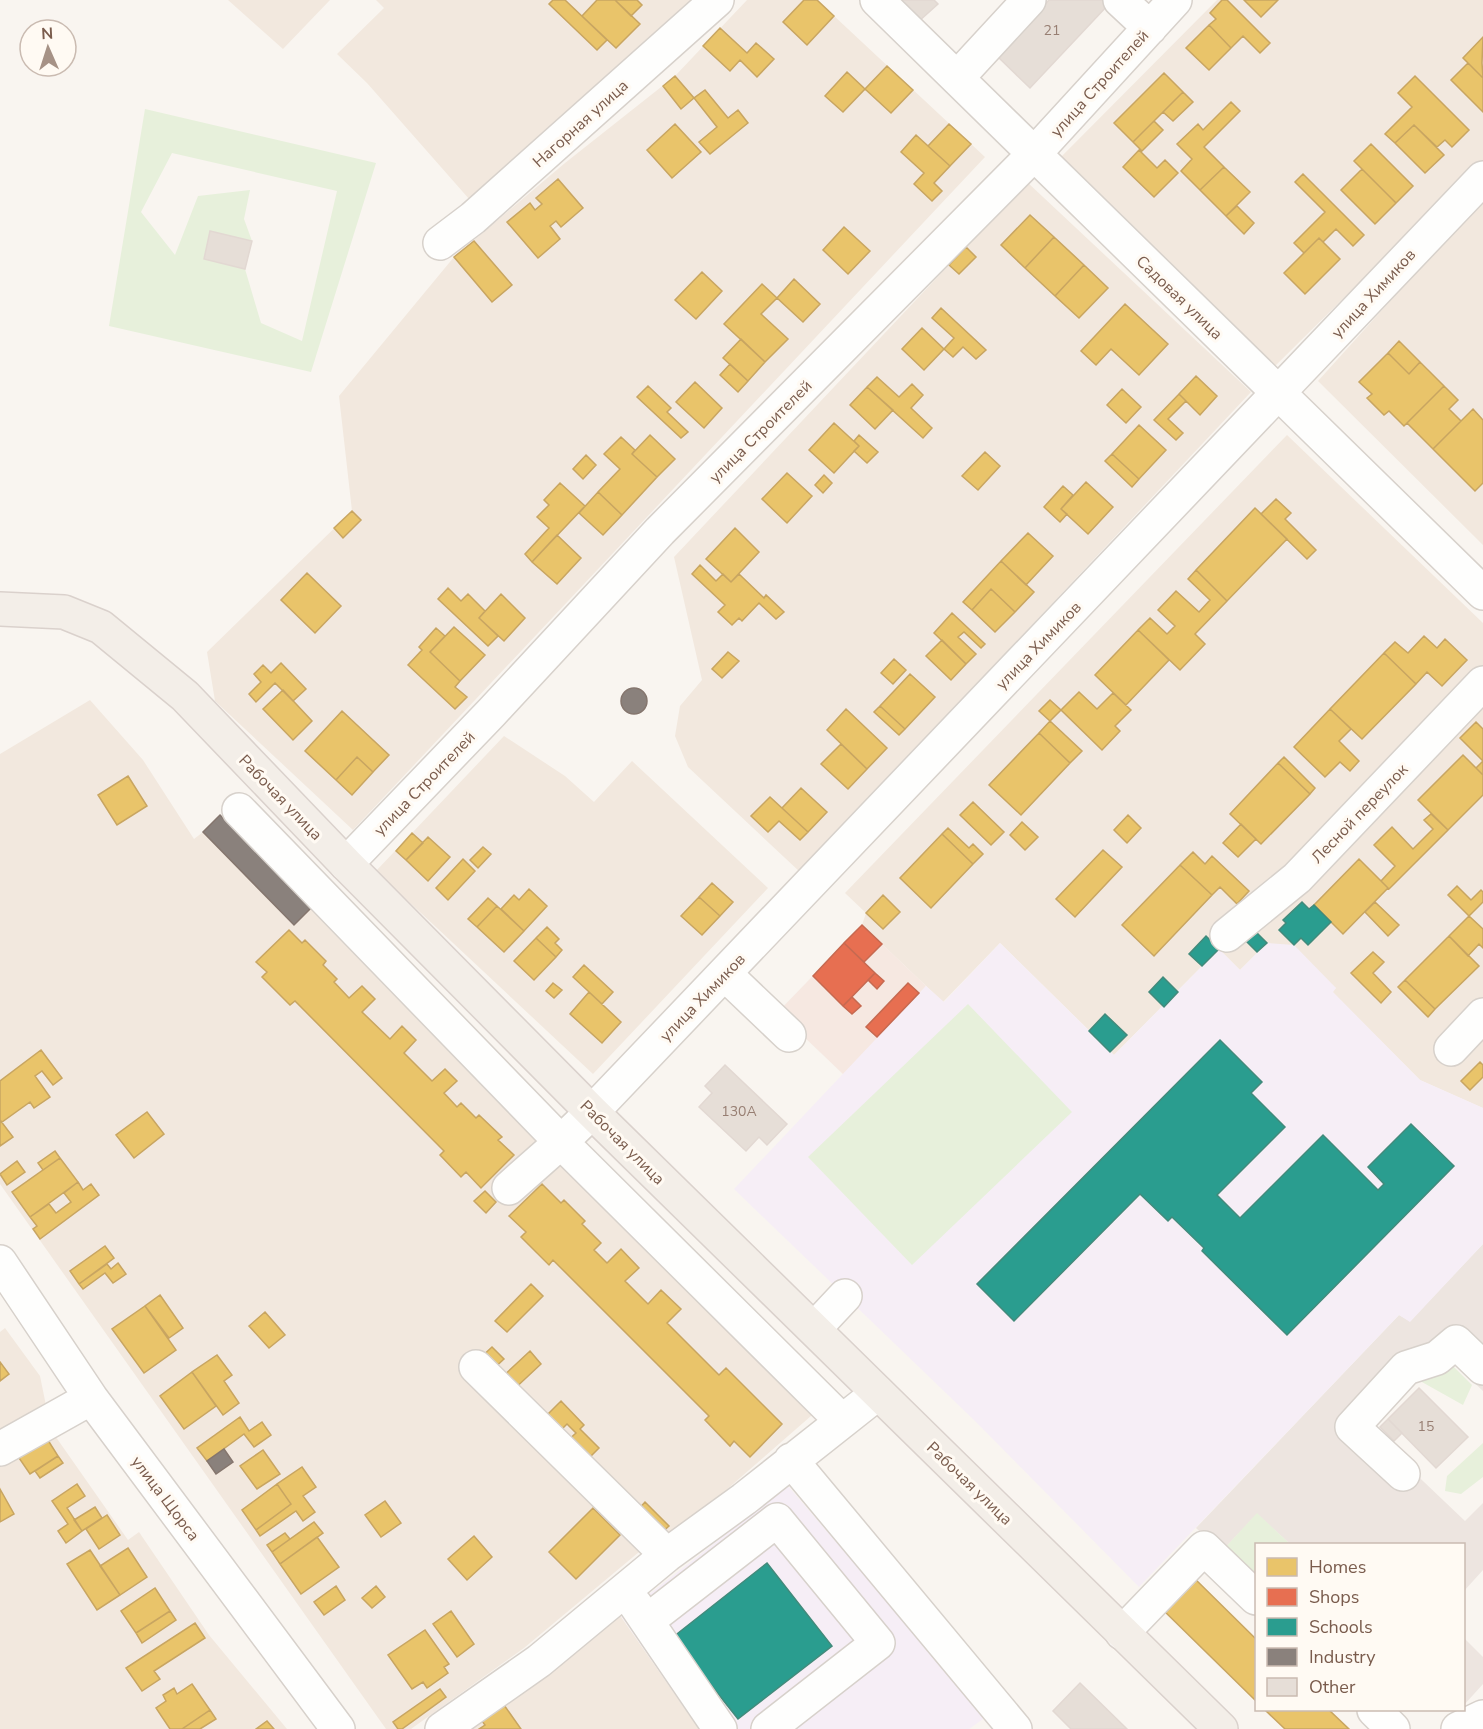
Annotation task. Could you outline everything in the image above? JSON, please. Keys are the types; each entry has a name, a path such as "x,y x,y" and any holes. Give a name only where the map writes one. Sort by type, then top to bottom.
{"main road":[{"name":"Рабочая улица","path":"0,609 64,612 101,627 185,696 346,864 592,1112 1221,1729"}],"street":[{"name":"Нагорная улица","path":"440,243 473,218 717,0"},
{"name":"Садовая улица","path":"877,0 1483,593"},
{"path":"957,78 1029,0"},
{"path":"1120,0 1150,28"},
{"name":"улица Строителей","path":"346,864 492,712 660,531 1034,154 1176,0"},
{"name":"улица Химиков","path":"509,1188 592,1112 1483,178"},
{"name":"Лесной переулок","path":"1227,935 1297,878 1483,683"},
{"path":"239,810 561,1142 842,1421"},
{"path":"725,974 789,1035"},
{"path":"1451,1049 1483,1015"},
{"name":"улица Щорса","path":"0,1262 91,1398 338,1729"},
{"path":"814,1329 845,1296"},
{"path":"1403,1474 1352,1427 1406,1368 1437,1358 1456,1342 1483,1368"},
{"path":"476,1367 667,1555"},
{"path":"442,1729 539,1661 667,1555 744,1499 878,1393"},
{"path":"0,1449 91,1398"},
{"path":"791,1460 1015,1729"},
{"path":"647,1621 815,1489"},
{"path":"768,1729 878,1643 777,1520"},
{"path":"1122,1633 1204,1548 1255,1596"},
{"path":"625,1590 720,1729"},
{"path":"1375,1711 1393,1729"},
{"path":"1458,1729 1483,1717"}],"shaded area":[{"path":"228,0 330,0 283,49"},
{"path":"376,0 691,0 477,208 367,83 337,54 384,8"},
{"path":"747,0 817,0 985,157 353,830 215,701 207,652 352,511 339,396 454,257 565,163 675,76"},
{"path":"1217,0 1483,0 1483,160 1270,371 1059,159"},
{"path":"1027,182 1251,392 800,872 688,767 675,736 680,706 702,680 674,557"},
{"path":"1483,198 1483,545 1318,381"},
{"path":"1287,435 1483,623 1483,1108 1420,1080 1332,992 1336,988 1267,943 1240,970 1219,949 1114,1055 1000,943 943,1002 862,925 866,913 845,893"},
{"path":"90,700 143,760 194,839 203,832 293,925 311,908 819,1409 670,1539 657,1537 524,1648 411,1729 386,1729 0,1184 0,754"},
{"path":"504,736 565,776 594,802 632,761 768,888 593,1074 376,871"},
{"path":"862,925 926,986 844,1075 778,1012"},
{"path":"1000,943 1114,1055 1219,949 1240,970 1267,943 1294,945 1336,988 1333,992 1420,1080 1483,1108 1483,1244 1410,1322 1399,1315 1139,1587 975,1421 734,1189 926,986 944,1002"},
{"path":"1483,1244 1483,1391 1435,1346 1361,1422 1465,1521 1483,1503 1483,1570 1465,1590 1465,1543 1289,1543 1257,1514 1221,1552 1196,1528 1399,1315 1410,1321"},
{"path":"5,1328 40,1376 51,1430 128,1540 139,1532 209,1635 287,1729 0,1729 0,1332"},
{"path":"788,1486 986,1717 969,1729 699,1729 621,1616"},
{"path":"619,1614 699,1729 466,1729"},
{"path":"1465,1639 1483,1657 1483,1684 1465,1704"}],"green space":[{"path":"145,109 376,163 311,372 109,326","holes":["172,153 337,191 302,341 261,323 245,269 252,241 244,219 250,190 198,196 175,255 141,212"]},
{"path":"968,1004 1072,1112 912,1265 808,1157"},
{"path":"1448,1361 1472,1385 1463,1405 1413,1377"},
{"path":"1483,1443 1483,1477 1461,1494 1445,1491 1447,1476"},
{"path":"1257,1513 1289,1543 1255,1543 1255,1573 1221,1552"}],"building: Homes":[{"path":"553,0 565,0 607,40 597,50 549,4"},
{"path":"597,0 615,0 640,24 616,48 582,16"},
{"path":"615,0 637,0 642,5 631,16"},
{"path":"804,0 817,0 834,16 807,45 783,22"},
{"path":"1222,0 1227,0 1270,43 1260,53 1243,36 1231,48 1209,25 1216,19 1210,13"},
{"path":"1244,0 1278,0 1261,17"},
{"path":"1209,25 1231,48 1209,70 1186,48"},
{"path":"720,28 747,53 756,43 774,59 757,77 740,60 730,71 703,46"},
{"path":"1483,37 1482,63 1483,78 1463,58"},
{"path":"1468,63 1483,78 1483,112 1451,80"},
{"path":"887,66 913,90 891,113 865,89"},
{"path":"847,72 865,89 843,112 825,96"},
{"path":"1164,73 1183,92 1133,142 1114,123"},
{"path":"675,76 694,98 681,109 663,86"},
{"path":"1415,76 1469,130 1452,147 1445,140 1437,147 1414,125 1395,143 1385,134 1412,107 1398,93"},
{"path":"705,90 728,118 738,110 748,123 710,154 699,142 717,127 694,98"},
{"path":"1183,92 1193,102 1173,121 1163,112"},
{"path":"1231,102 1240,111 1204,147 1224,167 1200,190 1181,171 1192,159 1177,144 1198,124 1203,130"},
{"path":"1154,121 1163,130 1142,151 1133,142"},
{"path":"675,124 701,152 672,178 647,150"},
{"path":"949,124 971,144 950,166 928,146"},
{"path":"1414,125 1444,155 1425,173 1395,143"},
{"path":"916,135 950,166 934,183 942,191 932,201 914,184 924,173 901,152"},
{"path":"1371,144 1413,186 1396,203 1354,161"},
{"path":"1139,150 1157,168 1165,160 1178,173 1154,197 1123,167"},
{"path":"1224,167 1250,192 1226,216 1200,190"},
{"path":"1362,169 1396,203 1375,224 1341,190"},
{"path":"1303,174 1364,235 1353,246 1336,229 1323,242 1319,238 1304,253 1294,243 1325,212 1295,182"},
{"path":"558,179 583,208 561,227 556,221 550,226 560,239 538,258 507,222 530,203 535,210 542,204 536,198"},
{"path":"1237,206 1254,223 1244,234 1226,216"},
{"path":"1030,215 1054,237 1025,268 1001,245"},
{"path":"844,227 870,251 848,274 823,250"},
{"path":"1054,237 1084,265 1055,296 1025,268"},
{"path":"1319,238 1340,259 1305,294 1284,273"},
{"path":"474,241 512,285 492,302 454,257"},
{"path":"966,247 976,257 959,274 949,265"},
{"path":"1084,265 1108,288 1079,318 1055,296"},
{"path":"702,272 722,291 696,319 675,300"},
{"path":"794,279 820,304 803,322 777,298"},
{"path":"762,284 777,298 761,314 788,339 765,362 724,324"},
{"path":"1125,304 1168,344 1139,375 1111,349 1096,365 1081,351"},
{"path":"941,308 986,350 976,359 963,347 953,357 944,349 954,338 932,318"},
{"path":"922,328 944,349 924,370 902,349"},
{"path":"741,339 765,362 748,381 723,358"},
{"path":"1399,341 1420,362 1409,374 1388,353"},
{"path":"1388,353 1409,374 1420,362 1444,386 1404,426 1389,411 1384,415 1367,398 1372,394 1359,382"},
{"path":"730,364 748,381 738,392 720,375"},
{"path":"1196,376 1217,396 1200,415 1179,394"},
{"path":"877,377 899,397 912,384 923,395 911,408 932,428 923,438 867,387"},
{"path":"695,382 722,408 704,428 676,402"},
{"path":"648,386 671,408 667,412 688,432 681,438 637,397"},
{"path":"1444,386 1458,400 1449,409 1461,421 1433,449 1407,423"},
{"path":"867,387 893,410 875,429 850,405"},
{"path":"1122,389 1141,407 1126,423 1107,405"},
{"path":"1179,394 1186,401 1168,419 1183,433 1176,440 1154,420"},
{"path":"1473,409 1483,420 1483,483 1475,491 1433,449"},
{"path":"834,423 859,446 834,473 809,450"},
{"path":"1139,425 1166,450 1139,479 1112,454"},
{"path":"650,435 675,459 657,477 632,454"},
{"path":"859,435 878,452 867,463 854,451 859,446 854,441"},
{"path":"621,437 635,450 632,454 657,477 622,515 598,492 620,469 604,454"},
{"path":"985,452 1000,466 978,490 962,476"},
{"path":"1112,454 1139,479 1132,487 1105,461"},
{"path":"586,455 596,465 583,479 573,469"},
{"path":"787,473 812,496 787,523 762,499"},
{"path":"824,475 832,483 823,493 815,485"},
{"path":"1086,482 1113,507 1088,534 1061,509"},
{"path":"560,483 585,506 532,562 525,554 549,528 537,517 549,505 544,500"},
{"path":"1063,486 1073,495 1061,509 1067,514 1060,522 1044,507"},
{"path":"598,492 622,515 603,535 579,513"},
{"path":"1276,499 1291,513 1285,519 1316,550 1307,559 1261,514"},
{"path":"1255,508 1287,539 1227,601 1196,570"},
{"path":"352,511 361,520 343,538 334,528"},
{"path":"735,528 759,552 731,582 706,559"},
{"path":"1028,533 1053,556 1026,585 1001,561"},
{"path":"557,535 581,558 557,584 532,562"},
{"path":"1001,561 1034,592 1015,612 991,589 972,610 963,602"},
{"path":"700,565 716,581 723,574 731,582 739,574 764,598 766,595 784,612 776,619 759,603 742,621 739,618 732,625 718,612 725,605 692,574"},
{"path":"1196,570 1227,601 1195,634 1205,644 1180,670 1138,630 1150,618 1167,634 1175,626 1158,610 1176,591 1199,612 1210,600 1188,579"},
{"path":"307,573 341,606 315,633 281,600"},
{"path":"448,588 461,601 468,594 485,611 479,618 498,636 488,646 438,599"},
{"path":"991,589 1015,612 995,632 972,610"},
{"path":"501,594 525,618 504,641 479,618"},
{"path":"952,613 985,644 981,648 964,632 958,637 976,654 966,664 934,633"},
{"path":"454,627 485,655 460,681 430,652"},
{"path":"436,628 445,636 430,652 460,681 455,687 467,697 455,709 408,665 422,650 419,647"},
{"path":"1138,630 1169,660 1126,705 1095,675"},
{"path":"1424,636 1437,648 1445,639 1467,660 1442,686 1427,672 1416,684 1384,653 1395,642 1408,653"},
{"path":"942,640 966,664 951,680 926,656"},
{"path":"728,652 739,661 722,678 712,669"},
{"path":"1384,653 1416,684 1362,739 1330,709"},
{"path":"894,659 906,670 893,684 881,673"},
{"path":"281,663 306,689 293,701 275,683 256,702 249,694 261,682 254,674 263,665 271,673"},
{"path":"910,674 935,697 905,729 880,706"},
{"path":"283,690 312,721 293,740 263,709"},
{"path":"1079,692 1097,709 1113,693 1131,710 1115,726 1120,731 1102,750 1061,710"},
{"path":"1050,700 1061,710 1050,721 1039,711"},
{"path":"880,706 905,729 899,735 874,712"},
{"path":"846,709 887,748 867,769 827,730"},
{"path":"1330,709 1351,729 1339,741 1359,761 1350,771 1340,762 1325,777 1294,747"},
{"path":"342,711 389,755 373,772 357,757 336,780 305,751"},
{"path":"1050,721 1082,751 1070,763 1039,733"},
{"path":"1476,722 1483,729 1483,761 1460,738"},
{"path":"1039,733 1070,763 1021,815 989,785"},
{"path":"841,744 867,769 848,789 821,764"},
{"path":"1463,755 1483,775 1483,795 1448,830 1418,800"},
{"path":"357,757 373,772 352,795 336,780"},
{"path":"1284,757 1315,788 1310,794 1278,763"},
{"path":"1483,761 1483,775 1476,768"},
{"path":"1278,763 1310,794 1261,844 1230,814"},
{"path":"128,776 147,806 117,825 98,795"},
{"path":"801,788 827,812 808,832 782,808"},
{"path":"770,797 808,832 800,840 779,821 768,832 751,816"},
{"path":"973,802 1004,832 991,845 960,815"},
{"path":"1431,814 1448,830 1389,889 1381,881 1395,866 1374,845 1392,827 1413,849 1433,829 1424,820"},
{"path":"1128,815 1141,828 1127,843 1114,830"},
{"path":"1022,822 1038,837 1025,850 1010,835"},
{"path":"1241,824 1256,839 1238,857 1223,843"},
{"path":"948,828 969,848 973,844 983,854 973,864 942,834"},
{"path":"412,833 423,843 406,860 396,851"},
{"path":"942,834 973,864 931,908 900,878"},
{"path":"428,837 450,857 428,881 406,860"},
{"path":"483,847 491,854 478,868 470,860"},
{"path":"1103,850 1122,867 1075,917 1056,899"},
{"path":"1193,852 1205,864 1212,856 1249,891 1237,904 1220,887 1212,895 1180,865"},
{"path":"463,859 475,871 448,900 436,888"},
{"path":"1359,859 1388,888 1343,934 1314,905"},
{"path":"1180,865 1212,895 1154,956 1122,925"},
{"path":"712,883 733,902 720,916 699,897"},
{"path":"1457,886 1471,900 1481,890 1483,892 1483,902 1469,916 1448,895"},
{"path":"529,889 547,906 524,931 501,909 514,895 519,900"},
{"path":"883,895 900,912 883,929 866,913"},
{"path":"699,897 720,916 702,935 681,916"},
{"path":"488,898 497,906 477,927 468,919"},
{"path":"1375,902 1399,925 1388,936 1365,912"},
{"path":"497,906 524,931 504,952 477,927"},
{"path":"1469,916 1483,929 1483,948 1479,944 1468,956 1449,936"},
{"path":"547,927 559,939 555,943 562,950 556,957 536,938"},
{"path":"289,930 302,943 305,940 326,961 323,965 337,979 334,982 349,998 362,986 375,999 362,1012 390,1039 402,1026 416,1040 404,1053 432,1081 445,1069 457,1081 444,1093 457,1107 461,1103 476,1118 479,1115 502,1137 498,1140 514,1155 481,1188 466,1172 461,1177 440,1155 444,1151 295,1001 290,1005 262,977 267,972 256,962"},
{"path":"1449,936 1479,966 1435,1009 1405,980"},
{"path":"536,938 556,957 534,980 514,961"},
{"path":"1373,952 1384,962 1373,973 1391,992 1381,1003 1351,973"},
{"path":"584,965 613,992 602,1004 573,977"},
{"path":"1405,980 1435,1009 1428,1017 1398,987"},
{"path":"553,983 562,990 554,998 546,991"},
{"path":"589,992 621,1022 602,1043 570,1014"},
{"path":"41,1050 62,1078 53,1085 42,1071 35,1076 50,1097 34,1108 30,1102 2,1122 0,1120 0,1081"},
{"path":"1480,1062 1483,1065 1483,1077 1470,1090 1461,1081"},
{"path":"147,1112 164,1134 134,1158 116,1135"},
{"path":"0,1120 13,1137 0,1146"},
{"path":"55,1151 60,1158 43,1170 38,1163"},
{"path":"60,1158 78,1182 30,1217 12,1192"},
{"path":"17,1161 25,1172 7,1185 0,1174"},
{"path":"78,1182 83,1190 91,1184 99,1195 40,1239 33,1229 37,1226 30,1217 49,1204 56,1213 71,1202 64,1193"},
{"path":"542,1184 561,1203 564,1200 585,1221 582,1224 601,1243 594,1250 607,1263 621,1249 639,1268 625,1281 648,1304 661,1290 681,1309 667,1323 719,1375 726,1368 782,1424 750,1457 734,1441 730,1446 705,1420 709,1416 553,1260 549,1265 521,1237 526,1232 509,1216"},
{"path":"485,1191 496,1202 486,1213 474,1201"},
{"path":"105,1246 114,1258 79,1284 70,1271"},
{"path":"118,1263 126,1274 113,1283 105,1273 83,1289 79,1284 107,1264 111,1269"},
{"path":"531,1284 543,1296 507,1332 495,1321"},
{"path":"160,1295 183,1328 169,1338 145,1306"},
{"path":"145,1306 176,1350 144,1373 112,1329"},
{"path":"265,1312 285,1335 269,1348 249,1326"},
{"path":"492,1347 504,1359 490,1372 479,1359"},
{"path":"530,1351 541,1364 510,1393 499,1380"},
{"path":"217,1355 232,1375 224,1381 239,1403 223,1415 192,1372"},
{"path":"0,1362 9,1374 0,1381"},
{"path":"192,1372 216,1406 184,1429 160,1396"},
{"path":"561,1401 584,1425 580,1429 599,1448 585,1462 565,1443 576,1433 567,1424 554,1437 540,1422"},
{"path":"240,1417 249,1431 262,1422 271,1435 254,1447 244,1434 207,1461 197,1448"},
{"path":"46,1437 58,1456 30,1474 17,1455"},
{"path":"263,1450 280,1474 257,1489 240,1466"},
{"path":"58,1456 63,1463 40,1478 35,1471"},
{"path":"302,1467 316,1487 303,1496 315,1512 303,1521 296,1511 260,1536 256,1530 291,1504 277,1484"},
{"path":"77,1484 85,1496 67,1508 82,1531 66,1543 58,1531 68,1524 52,1501"},
{"path":"277,1484 291,1504 256,1530 242,1510"},
{"path":"0,1489 14,1514 0,1522"},
{"path":"385,1501 401,1523 381,1537 365,1515"},
{"path":"645,1502 669,1526 657,1537 634,1514"},
{"path":"95,1507 102,1518 82,1531 74,1520"},
{"path":"593,1508 620,1535 576,1579 549,1552"},
{"path":"107,1515 120,1535 99,1549 86,1529"},
{"path":"314,1522 323,1533 280,1564 272,1552"},
{"path":"285,1533 290,1539 272,1552 267,1545"},
{"path":"474,1536 492,1557 467,1580 448,1559"},
{"path":"317,1537 339,1567 301,1594 280,1564"},
{"path":"128,1548 147,1577 120,1595 100,1566"},
{"path":"90,1550 120,1595 97,1610 67,1564"},
{"path":"1189,1573 1255,1638 1255,1700 1158,1605"},
{"path":"336,1586 345,1600 324,1615 314,1602"},
{"path":"376,1586 385,1597 372,1608 362,1598"},
{"path":"155,1588 170,1611 136,1633 121,1611"},
{"path":"170,1611 176,1620 142,1643 136,1633"},
{"path":"451,1611 474,1644 457,1657 433,1624"},
{"path":"195,1623 205,1638 154,1671 160,1679 142,1691 126,1668"},
{"path":"425,1630 449,1664 444,1667 448,1673 427,1688 423,1682 412,1689 388,1655"},
{"path":"192,1684 210,1710 182,1729 170,1729 156,1708 166,1701 163,1695 174,1688 177,1694"},
{"path":"440,1689 446,1697 402,1729 398,1729 393,1722"},
{"path":"504,1705 521,1729 479,1729 485,1725 482,1721"},
{"path":"210,1710 216,1719 200,1729 182,1729"},
{"path":"1266,1711 1330,1711 1349,1729 1285,1729"},
{"path":"267,1721 274,1729 256,1729"}],"building: Shops":[{"path":"862,925 882,944 864,962 844,943"},
{"path":"844,943 875,973 843,1006 813,976"},
{"path":"875,973 884,981 877,989 868,980"},
{"path":"908,983 919,993 877,1037 866,1027"},
{"path":"852,997 861,1006 852,1014 843,1006"}],"building: Schools":[{"path":"1302,902 1309,909 1314,905 1331,922 1308,945 1301,938 1294,945 1279,930 1286,923 1283,920"},
{"path":"1249,925 1267,943 1257,952 1240,935"},
{"path":"1206,936 1219,949 1202,966 1189,954"},
{"path":"1163,977 1178,992 1164,1007 1149,992"},
{"path":"1105,1014 1127,1035 1110,1052 1089,1031"},
{"path":"1220,1040 1262,1082 1251,1093 1285,1127 1217,1195 1240,1218 1323,1135 1378,1190 1384,1184 1368,1167 1411,1124 1454,1166 1287,1335 1202,1251 1204,1248 1172,1217 1168,1221 1140,1194 1014,1321 977,1284"},
{"path":"767,1563 832,1646 738,1719 673,1637"}],"building: Industry":[{"path":"634,688 643,692 647,701 643,710 634,714 625,710 621,701 625,692"},
{"path":"220,815 311,908 294,925 203,832"},
{"path":"224,1449 233,1462 216,1474 207,1461"}],"building: Other":[{"path":"898,0 934,0 938,4 918,22"},
{"path":"1049,0 1103,0 1108,5 1030,88 997,56"},
{"path":"210,231 252,241 245,269 204,259"},
{"path":"725,1065 787,1124 767,1145 759,1137 746,1151 699,1107 712,1093 705,1086"},
{"path":"1419,1388 1468,1437 1436,1468 1388,1419"},
{"path":"1388,1419 1402,1433 1394,1441 1380,1427"},
{"path":"1080,1683 1127,1729 1071,1729 1053,1711"}]}
